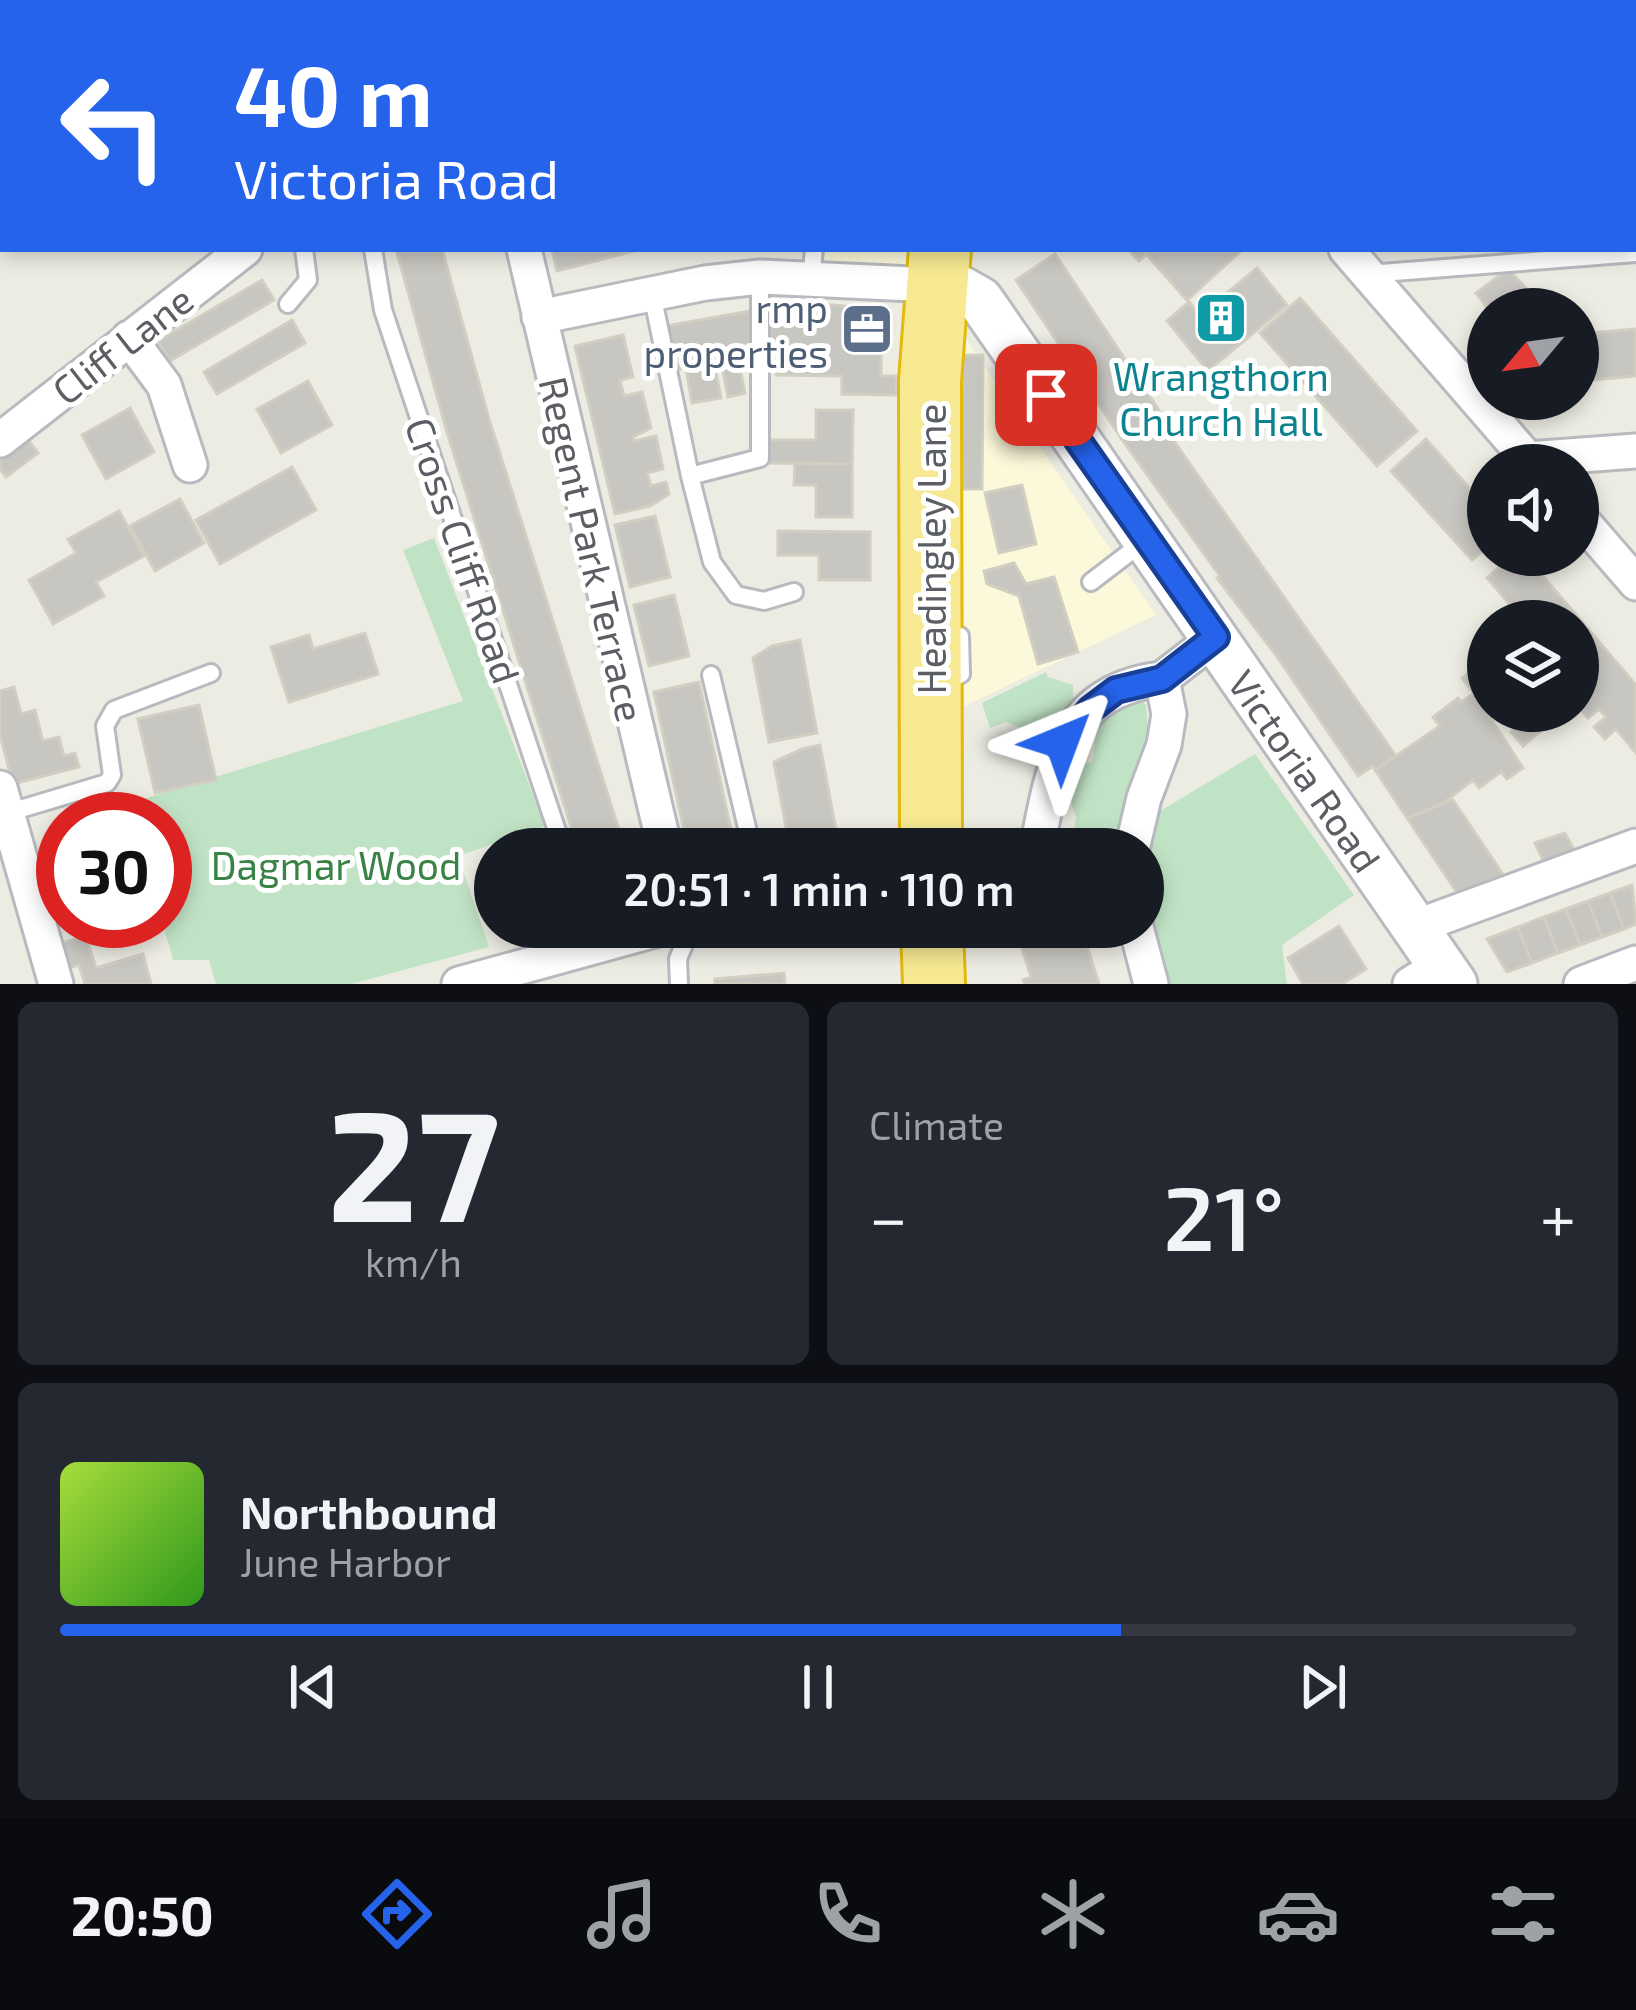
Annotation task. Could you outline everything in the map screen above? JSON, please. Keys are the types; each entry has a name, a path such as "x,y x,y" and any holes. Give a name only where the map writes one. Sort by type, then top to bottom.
{"highway":[{"name":"Headingley Lane","path":"918,272 945,591 930,689 925,828"},
{"path":"933,948 934,984"}],"street":[{"name":"Cliff Lane","path":"0,440 241,252"},
{"name":"Regent Park Terrace","path":"525,252 660,828"},
{"path":"1356,261 1515,444"},
{"path":"539,317 812,264 918,272"},
{"name":"Victoria Road","path":"918,272 980,300 1415,927 1435,978"},
{"path":"129,338 164,385 190,465"},
{"path":"1599,455 1636,451"},
{"path":"1599,540 1636,583"},
{"path":"1042,828 1062,742 1091,709 1116,690 1162,679 1216,637"},
{"path":"1137,828 1164,745 1169,714 1162,679"},
{"path":"4,801 56,984"},
{"path":"1415,927 1636,846"},
{"path":"459,984 561,948"},
{"path":"1142,948 1151,984"},
{"path":"1581,984 1636,963"}],"lane":[{"path":"288,304 308,280 304,252"},
{"name":"Cross Cliff Road","path":"374,252 383,310 556,828"},
{"path":"1356,261 1636,253"},
{"path":"690,476 760,458 760,277"},
{"path":"652,294 712,562 736,595 764,601 794,592"},
{"path":"1090,582 1148,539"},
{"path":"4,801 107,783 112,776 105,726 113,710 211,674"},
{"path":"711,675 747,828"},
{"path":"679,984 682,948"}],"shaded area":[{"path":"823,252 917,252 914,270 820,268"},
{"path":"959,330 1156,615 952,712"}],"green space":[{"name":"Dagmar Wood","path":"434,538 545,826 474,828 474,850 458,856 474,903 474,948 485,948 351,984 216,984 209,960 173,960 170,948 192,948 192,792 166,792 463,701 403,550"},
{"path":"1046,672 1048,677 1073,685 1073,708 1056,726 1039,736 1006,722 990,728 982,703"},
{"path":"1135,695 1146,705 1149,740 1126,828 1074,828 1069,794 1078,776 1077,766 1092,762 1099,716"},
{"path":"1255,754 1354,895 1282,945 1287,984 1144,984 1144,948 1164,948 1164,828 1132,828"}],"building":[{"path":"397,252 443,252 489,419 618,828 571,828 447,432"},
{"path":"553,252 630,252 557,271"},
{"path":"1131,252 1240,252 1187,300 1146,254 1139,261"},
{"path":"1055,254 1164,418 1159,420 1396,756 1375,770 1373,766 1358,776 1217,578 1220,576 1016,280"},
{"name":"Wrangthorn Church Hall","path":"1257,268 1287,305 1208,371 1167,321 1189,302 1200,315"},
{"path":"1508,269 1526,288 1483,288"},
{"path":"262,280 274,300 170,361 158,341"},
{"path":"1300,298 1417,431 1377,466 1260,333"},
{"path":"769,300 856,307 881,322 881,376 896,376 896,395 842,394 842,376 776,375 777,368 769,368"},
{"path":"750,311 751,356 738,359 745,393 728,397 721,361 714,363 721,398 692,403 686,368 674,370 666,326"},
{"path":"292,320 305,343 217,394 204,372"},
{"path":"1636,329 1636,376 1599,379 1599,332"},
{"path":"623,335 633,377 620,380 624,396 642,392 651,428 633,437 634,441 656,436 663,469 647,473 651,486 666,482 669,494 650,506 615,514 575,346"},
{"path":"959,355 983,355 982,489 959,489"},
{"path":"308,381 332,425 281,453 257,409"},
{"path":"130,408 154,452 106,479 82,435"},
{"path":"816,410 853,410 852,464 768,463 768,440 816,440"},
{"path":"24,435 38,453 6,477 0,469 0,453"},
{"path":"1426,439 1467,485 1467,555 1391,471"},
{"path":"795,463 852,464 852,517 816,517 816,485 794,485"},
{"path":"292,467 316,510 220,564 196,520"},
{"path":"1022,485 1036,544 999,553 985,493"},
{"path":"180,499 204,543 155,571 130,526"},
{"path":"119,511 144,556 96,582 104,596 53,624 29,580 76,553 68,539"},
{"path":"655,516 670,577 630,587 615,525"},
{"path":"778,531 870,532 870,580 819,580 819,555 778,555"},
{"path":"1014,563 1026,584 1054,577 1078,652 1038,664 1019,596 987,584 984,571"},
{"path":"1543,576 1563,600 1506,600 1487,578"},
{"path":"674,595 689,656 649,666 634,605"},
{"path":"365,633 378,674 289,702 271,647 309,635 313,649"},
{"path":"800,640 817,733 769,742 753,658 772,646"},
{"path":"1599,642 1636,685 1636,753 1616,729 1605,739 1599,732 1599,723 1606,717 1599,709"},
{"path":"699,682 730,828 683,828 654,692"},
{"path":"14,687 21,714 35,710 43,741 59,737 64,756 75,753 79,767 13,784 0,735 0,691"},
{"path":"1458,698 1461,702 1467,698 1467,732 1499,732 1523,768 1507,779 1501,772 1479,788 1473,780 1442,804 1407,818 1375,770 1440,726 1433,717"},
{"path":"199,705 216,780 155,792 138,719"},
{"path":"1511,732 1539,732 1523,746"},
{"path":"820,745 836,828 786,828 774,762"},
{"path":"1453,800 1506,879 1458,894 1407,818"},
{"path":"1565,833 1576,854 1545,865 1535,843"},
{"path":"1632,885 1636,924 1624,929 1610,893"},
{"path":"1610,893 1624,929 1602,937 1588,901"},
{"path":"1588,901 1602,937 1580,945 1566,909"},
{"path":"1566,909 1580,945 1558,953 1544,917"},
{"path":"1544,917 1558,953 1532,963 1518,927"},
{"path":"1339,926 1366,969 1342,984 1303,984 1288,958"},
{"path":"1518,927 1532,963 1507,972 1487,939"},
{"path":"62,948 90,948 96,968 143,954 151,984 85,984 79,965 68,968"},
{"path":"1022,948 1088,948 1099,984 1025,984 1023,980 1031,977"},
{"path":"784,973 785,984 715,984 715,979"}],"place":[{"name":"Wrangthorn Church Hall","path":"1221,318"},
{"name":"rmp properties","path":"867,329"}],"route":[{"path":"1046,395 1216,637 1162,679 1116,690 1091,709 1062,742"}]}
